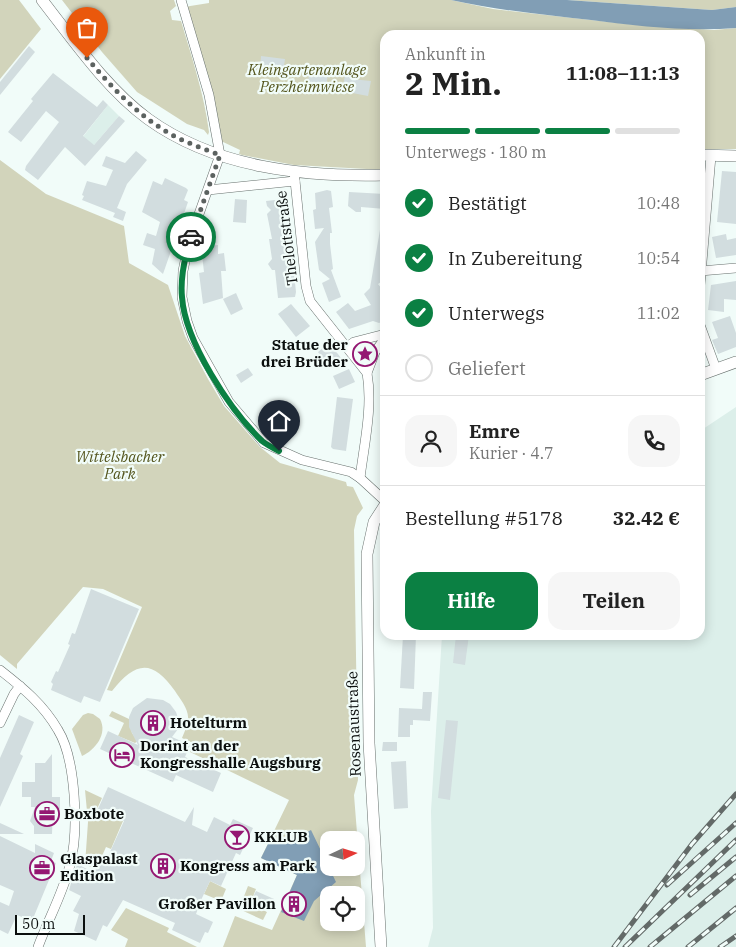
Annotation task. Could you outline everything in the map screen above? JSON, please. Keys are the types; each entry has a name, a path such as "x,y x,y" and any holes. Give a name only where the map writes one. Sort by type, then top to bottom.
{"main road":[{"path":"42,0 104,79 148,118 180,139 220,155 294,176 380,175"},
{"path":"706,155 736,156"},
{"path":"705,373 736,362"},
{"name":"Rosenaustraße","path":"380,513 374,522 367,554 368,706 381,947"}],"street":[{"path":"181,0 209,94 220,155 189,242 183,271 182,297 186,321 213,376 229,402 264,443 302,460 351,472 380,496"},
{"path":"705,178 706,155"},
{"path":"208,190 294,176"},
{"name":"Thelottstraße","path":"294,176 306,286 310,301 367,373"},
{"path":"705,271 736,268"},
{"path":"347,347 354,342 380,337"},
{"path":"705,339 716,369"},
{"path":"360,478 368,404 369,385 367,373 380,344"},
{"path":"0,670 38,702 60,732 69,765 74,800 74,846 70,867 38,947"},
{"path":"0,723 20,686"}],"shaded area":[{"path":"108,105 119,116 80,161 71,152"},
{"path":"736,407 736,947 428,947 433,928 431,811 442,640 705,640 705,428"}],"green space":[{"path":"0,0 19,0 41,29 0,79"},
{"path":"62,0 174,0 176,6 170,11 172,20 181,21 201,90 207,118 208,135 204,130 187,124 137,92 102,52"},
{"name":"Kleingartenanlage Perzheimwiese","path":"209,0 451,0 493,9 627,24 714,30 736,28 736,149 705,149 705,30 380,30 380,170 294,165 242,155 239,154 240,150 221,141 184,7 209,3"},
{"path":"567,0 736,0 736,7 712,10"},
{"name":"Wittelsbacher Park","path":"0,160 46,194 124,226 129,263 168,285 185,336 224,406 260,447 280,463 346,482 347,486 353,487 363,508 357,516 354,530 358,780 354,795 357,831 320,831 320,876 360,876 361,886 320,886 320,931 365,931 366,947 223,947 235,916 272,930 297,875 261,858 289,800 190,752 193,743 182,738 188,721 186,708 167,680 159,673 144,668 136,670 120,681 112,691 107,690 142,607 103,589 83,587 17,664 17,669 0,655"},
{"path":"112,711 129,719 132,733 138,741 135,743 118,736 124,723 109,716"},
{"path":"88,713 100,719 102,730 96,746 82,756 72,729 83,715"},
{"path":"85,790 102,798 97,809 123,821 111,849 106,847 102,856 106,858 104,862 97,858 92,867 85,865 88,822"},
{"path":"210,881 226,889 221,901 204,894"},
{"path":"248,886 256,889 252,899 257,901 257,907 267,912 263,920 239,909"},
{"path":"126,908 169,928 167,932 197,947 125,947 128,939 111,930"}],"water":[{"path":"451,0 567,0 712,10 736,7 736,28 681,29 645,26 521,12"},
{"path":"311,830 320,849 320,876 333,876 336,882 331,886 320,886 320,896 314,901 304,921 281,912 297,875 261,858 271,838 285,844"}],"building":[{"path":"29,46 35,52 0,95 0,82"},
{"path":"261,56 285,59 283,72 260,70"},
{"path":"310,70 328,73 326,88 307,86"},
{"path":"53,73 97,107 103,100 108,105 83,136 94,145 119,116 125,121 85,166 65,147 38,180 25,170 26,166 59,122 46,111 21,142 8,132 33,101 31,99"},
{"path":"345,75 352,76 351,79 371,81 368,96 342,91"},
{"path":"136,151 147,160 127,184 117,208 126,212 123,221 113,217 115,213 82,200 87,181 106,186 113,170 102,166 106,156 125,163"},
{"path":"722,171 736,172 736,224 717,222"},
{"path":"165,178 188,190 184,200 188,202 163,274 152,264 155,249 143,245 147,233 156,236 160,222 142,212 153,181 162,185"},
{"path":"331,191 333,207 329,208 332,233 330,233 333,269 331,270 341,297 329,302 322,283 330,279 319,270 315,242 324,228 315,229 313,210 316,209 315,193"},
{"path":"349,192 380,194 380,209 361,207 361,212 356,212 348,206"},
{"path":"235,199 247,200 246,223 233,222"},
{"path":"284,199 285,204 282,213 290,263 293,263 296,292 295,297 278,298 275,270 272,270 268,264 272,259 269,239 272,239 267,214 271,210 267,206 266,201"},
{"path":"380,230 380,283 378,284 380,287 380,323 373,321 349,329 336,312 348,303 355,311 371,305 364,294 370,288"},
{"path":"726,234 727,240 736,238 736,255 716,258 712,237"},
{"path":"218,245 218,254 224,253 226,271 221,271 223,298 203,304 199,273 204,272 202,255 210,254 209,246"},
{"path":"736,281 736,300 724,299 724,312 708,310 711,285"},
{"path":"236,293 243,309 231,315 223,299"},
{"path":"291,304 310,326 296,337 278,314"},
{"path":"730,316 736,333 736,347 718,354 712,340 718,338 712,322"},
{"path":"326,345 329,348 331,345 341,358 327,369 317,357 320,355 318,352"},
{"path":"248,368 253,375 241,383 236,375"},
{"path":"349,369 355,382 339,389 333,376"},
{"path":"337,397 353,399 346,451 331,447"},
{"path":"91,589 139,609 100,702 84,696 81,703 51,690 53,684 51,682 56,671 58,672 70,645 68,644 72,633 75,634"},
{"path":"403,640 416,640 414,689 400,688"},
{"path":"455,640 468,640 465,665 453,663"},
{"path":"423,692 432,692 430,721 413,720 413,725 410,725 410,737 398,737 399,708 422,709"},
{"path":"147,698 163,700 170,704 176,712 179,721 178,729 172,737 190,745 185,757 221,773 213,792 176,775 173,782 100,749 108,731 138,745 129,727 129,717 133,708"},
{"path":"19,715 34,722 20,754 23,756 0,807 0,758"},
{"path":"446,720 458,721 450,800 438,798"},
{"path":"383,742 397,742 397,751 382,751"},
{"path":"52,754 52,797 60,797 60,809 53,809 52,834 34,834 34,826 30,821 35,807 31,807 31,797 22,797 22,782 35,782 35,763 45,763"},
{"path":"406,761 408,808 394,809 391,762"},
{"name":"Kongress am Park","path":"108,787 185,822 194,807 192,825 207,832 214,817 230,825 233,819 253,828 240,855 236,853 221,886 210,881 202,898 196,914 213,922 208,933 205,932 200,943 172,930 175,923 123,900 107,927 103,925 96,941 74,931 79,914 73,911 81,896 69,890 77,864 93,872 98,860 105,863 124,821 98,809"},
{"path":"0,823 24,834 0,834"},
{"path":"0,836 35,853 35,844 54,853 51,861 56,863 32,921 17,915 8,934 0,930 0,902 9,906 14,891 0,885"},
{"path":"256,891 274,899 269,911 258,906 257,901 252,899"}],"railway":[{"path":"614,947 692,844 736,794"},
{"path":"667,885 736,823"},
{"path":"625,947 736,840"},
{"path":"690,895 736,857"},
{"path":"650,947 736,876"},
{"path":"688,947 736,908"},
{"path":"720,947 736,936"}],"way so far":[{"path":"87,58 104,79 148,118 180,139 220,155 191,237"}],"place":[{"name":"Statue der drei Brüder","path":"365,354"},
{"name":"Hotelturm","path":"153,723"},
{"name":"Dorint an der Kongresshalle Augsburg","path":"122,755"},
{"name":"Boxbote","path":"47,814"},
{"name":"KKLUB","path":"237,837"},
{"name":"Kongress am Park","path":"163,866"},
{"name":"Glaspalast Edition","path":"42,868"},
{"name":"Großer Pavillon","path":"294,904"}],"route":[{"path":"191,237 183,271 182,297 186,321 213,376 229,402 264,443 279,451"}]}
